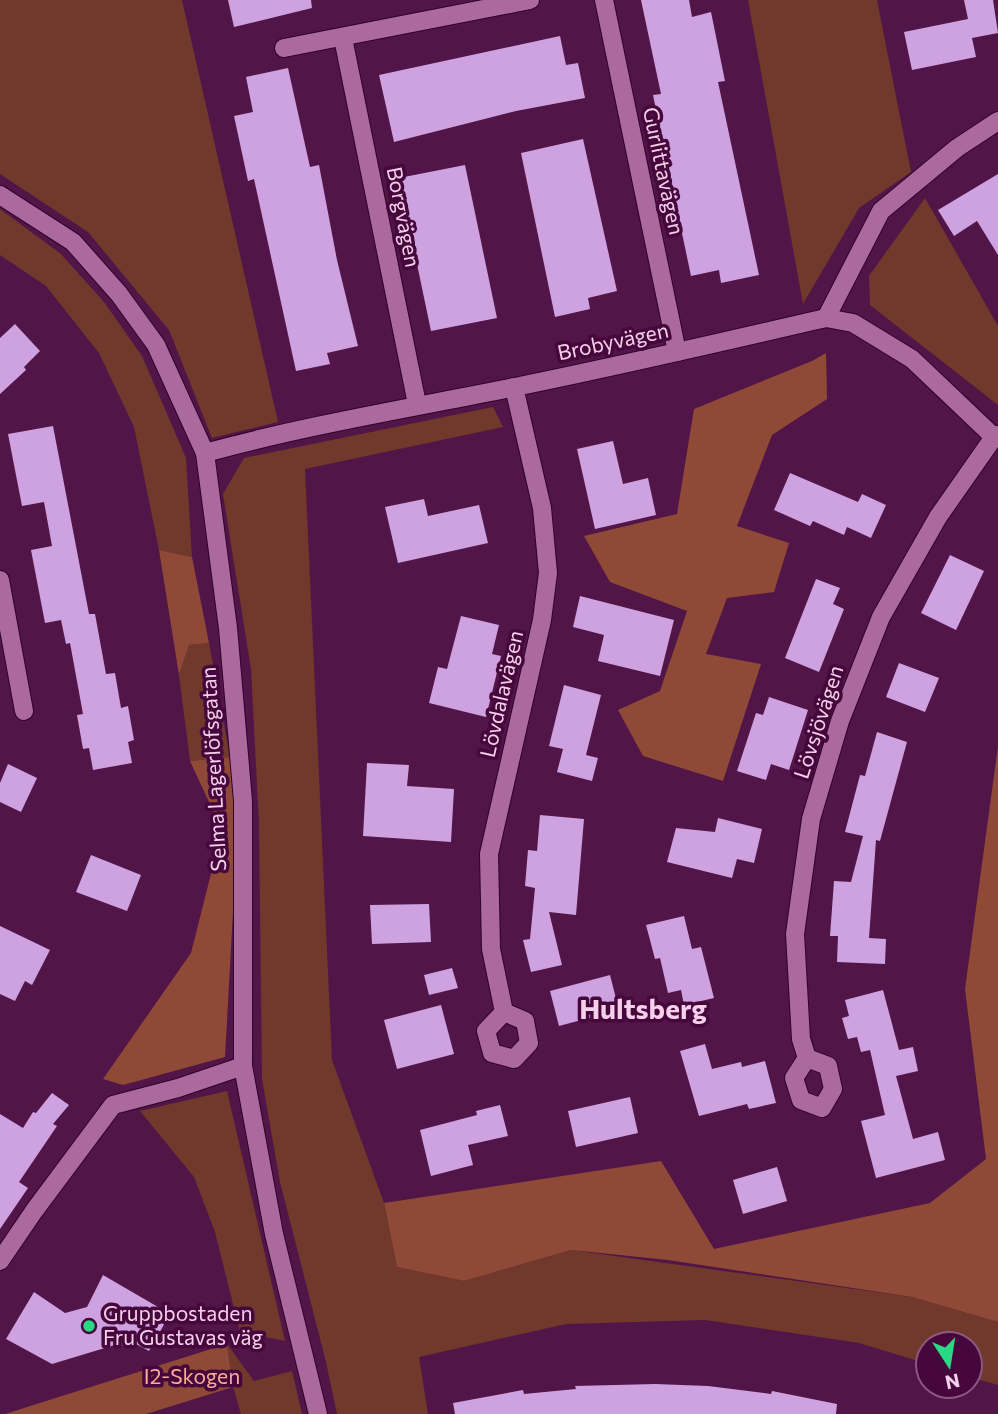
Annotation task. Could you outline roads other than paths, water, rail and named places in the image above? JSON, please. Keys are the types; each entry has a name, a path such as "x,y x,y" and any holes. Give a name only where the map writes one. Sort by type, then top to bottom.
{"street":[{"path":"284,48 530,0"},
{"name":"Gurlittavägen","path":"604,0 677,352"},
{"name":"Borgvägen","path":"343,38 417,404"},
{"path":"826,318 881,211 957,148 998,121"},
{"name":"Selma Lagerlöfsgatan","path":"0,195 73,242 119,294 156,345 205,453 228,628 243,801 243,1066 274,1234 318,1414"},
{"name":"Brobyvägen","path":"205,453 264,437 417,404 514,387 826,318 853,323 912,359 996,436"},
{"name":"Lövdalavägen","path":"504,1012 491,949 489,854 542,620 548,573 542,508 514,387"},
{"name":"Lövsjövägen","path":"807,1058 801,1039 794,934 811,819 839,721 881,617 937,517 996,436"},
{"path":"0,580 24,711"},
{"path":"0,1261 113,1105 178,1088 243,1066"}],"place":[{"name":"Gruppbostaden Fru Gustavas väg","path":"89,1326"}],"district":[{"name":"Hultsberg","path":"643,1009"}],"park label":[{"name":"I2-Skogen","path":"192,1377"}]}
